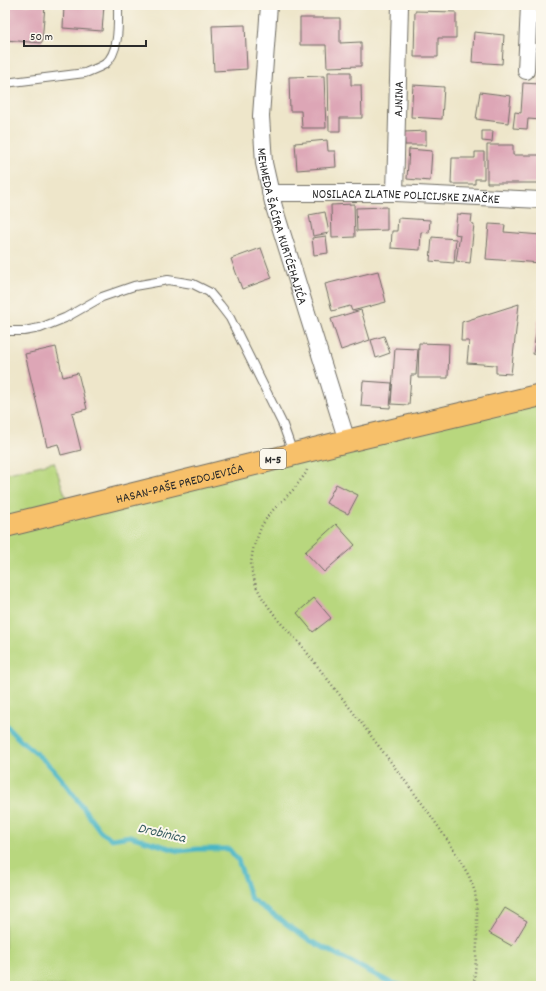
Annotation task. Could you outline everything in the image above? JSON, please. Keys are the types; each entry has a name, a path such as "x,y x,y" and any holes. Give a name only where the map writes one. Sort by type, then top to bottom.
{"main road":[{"name":"HASAN-PAŠE PREDOJEVIĆA","path":"5,526 347,441 541,395"}],"street":[{"name":"MEHMEDA ŠAĆIRA KURTĆEHAJIĆA","path":"269,5 260,116 264,163 274,207 347,441"},
{"name":"AJNINA","path":"395,193 400,5"},
{"path":"526,71 529,5"},
{"name":"NOSILACA ZLATNE POLICIJSKE ZNAČKE","path":"270,193 395,193 541,200"}],"lane":[{"path":"5,83 85,73 106,63 113,54 117,40 118,5"},
{"path":"5,331 24,331 40,328 65,318 102,297 134,286 168,280 194,284 209,292 230,318 283,425 294,454"}],"path":[{"path":"315,449 306,472 294,489 271,512 262,525 253,548 251,563 256,586 263,599 279,621 301,645 427,810 452,847 469,876 475,892 477,912 477,945 474,986"}],"green space":[{"path":"541,395 541,986 5,986 5,474 54,462 70,510"}],"building":[{"path":"5,5 45,5 42,43 5,40"},
{"path":"64,5 104,5 102,31 63,28"},
{"path":"415,11 456,12 456,38 438,38 438,57 414,57"},
{"path":"300,18 340,18 340,43 361,42 361,66 327,67 326,45 300,45"},
{"path":"245,25 247,69 214,71 212,26"},
{"path":"474,32 504,35 502,64 472,62"},
{"path":"328,72 351,72 351,85 361,85 362,118 340,118 340,131 329,131"},
{"path":"540,74 541,120 528,119 527,129 513,128 515,112 521,113 523,83 539,84"},
{"path":"324,76 326,128 302,128 301,111 290,111 289,77"},
{"path":"413,85 444,87 442,119 411,117"},
{"path":"480,92 511,96 508,123 476,119"},
{"path":"426,131 426,145 405,145 404,132"},
{"path":"482,131 493,131 492,142 482,141"},
{"path":"327,140 328,151 335,151 336,167 297,170 295,143"},
{"path":"487,145 513,145 513,155 541,155 541,183 487,183"},
{"path":"409,149 432,151 430,181 407,179"},
{"path":"475,152 484,152 484,179 475,179 475,184 451,184 452,158 475,158"},
{"path":"354,204 355,237 332,238 331,205"},
{"path":"387,207 387,230 357,231 356,208"},
{"path":"325,212 329,233 313,236 309,215"},
{"path":"457,214 472,215 471,223 474,224 470,263 456,261 460,235 455,234"},
{"path":"398,218 430,220 429,233 421,232 420,250 391,248 392,231 397,231"},
{"path":"489,224 505,225 504,232 541,235 541,263 486,259"},
{"path":"326,236 328,253 314,255 312,238"},
{"path":"432,237 456,239 454,263 430,261"},
{"path":"261,248 272,278 242,289 231,259"},
{"path":"378,271 386,302 352,311 350,306 332,311 325,284"},
{"path":"519,304 511,374 496,373 496,365 467,363 469,341 461,341 462,322"},
{"path":"361,310 370,340 341,350 331,319"},
{"path":"538,321 541,321 541,355 533,354"},
{"path":"384,336 390,353 376,358 371,340"},
{"path":"419,343 449,344 448,378 418,378"},
{"path":"56,347 63,377 78,373 87,409 72,413 81,450 61,455 58,444 47,447 25,354"},
{"path":"395,348 418,349 416,375 411,375 409,405 391,404"},
{"path":"363,381 392,383 390,408 361,406"},
{"path":"336,484 358,495 348,514 326,503"},
{"path":"336,524 355,545 324,572 305,552"},
{"path":"314,598 331,618 313,632 297,613"},
{"path":"505,908 527,921 512,946 489,933"}],"waterway":[{"name":"Drobinica","path":"5,723 21,741 52,768 101,832 112,839 130,836 179,851 197,849 229,849 238,860 251,899 309,940 391,983 404,986"}]}
